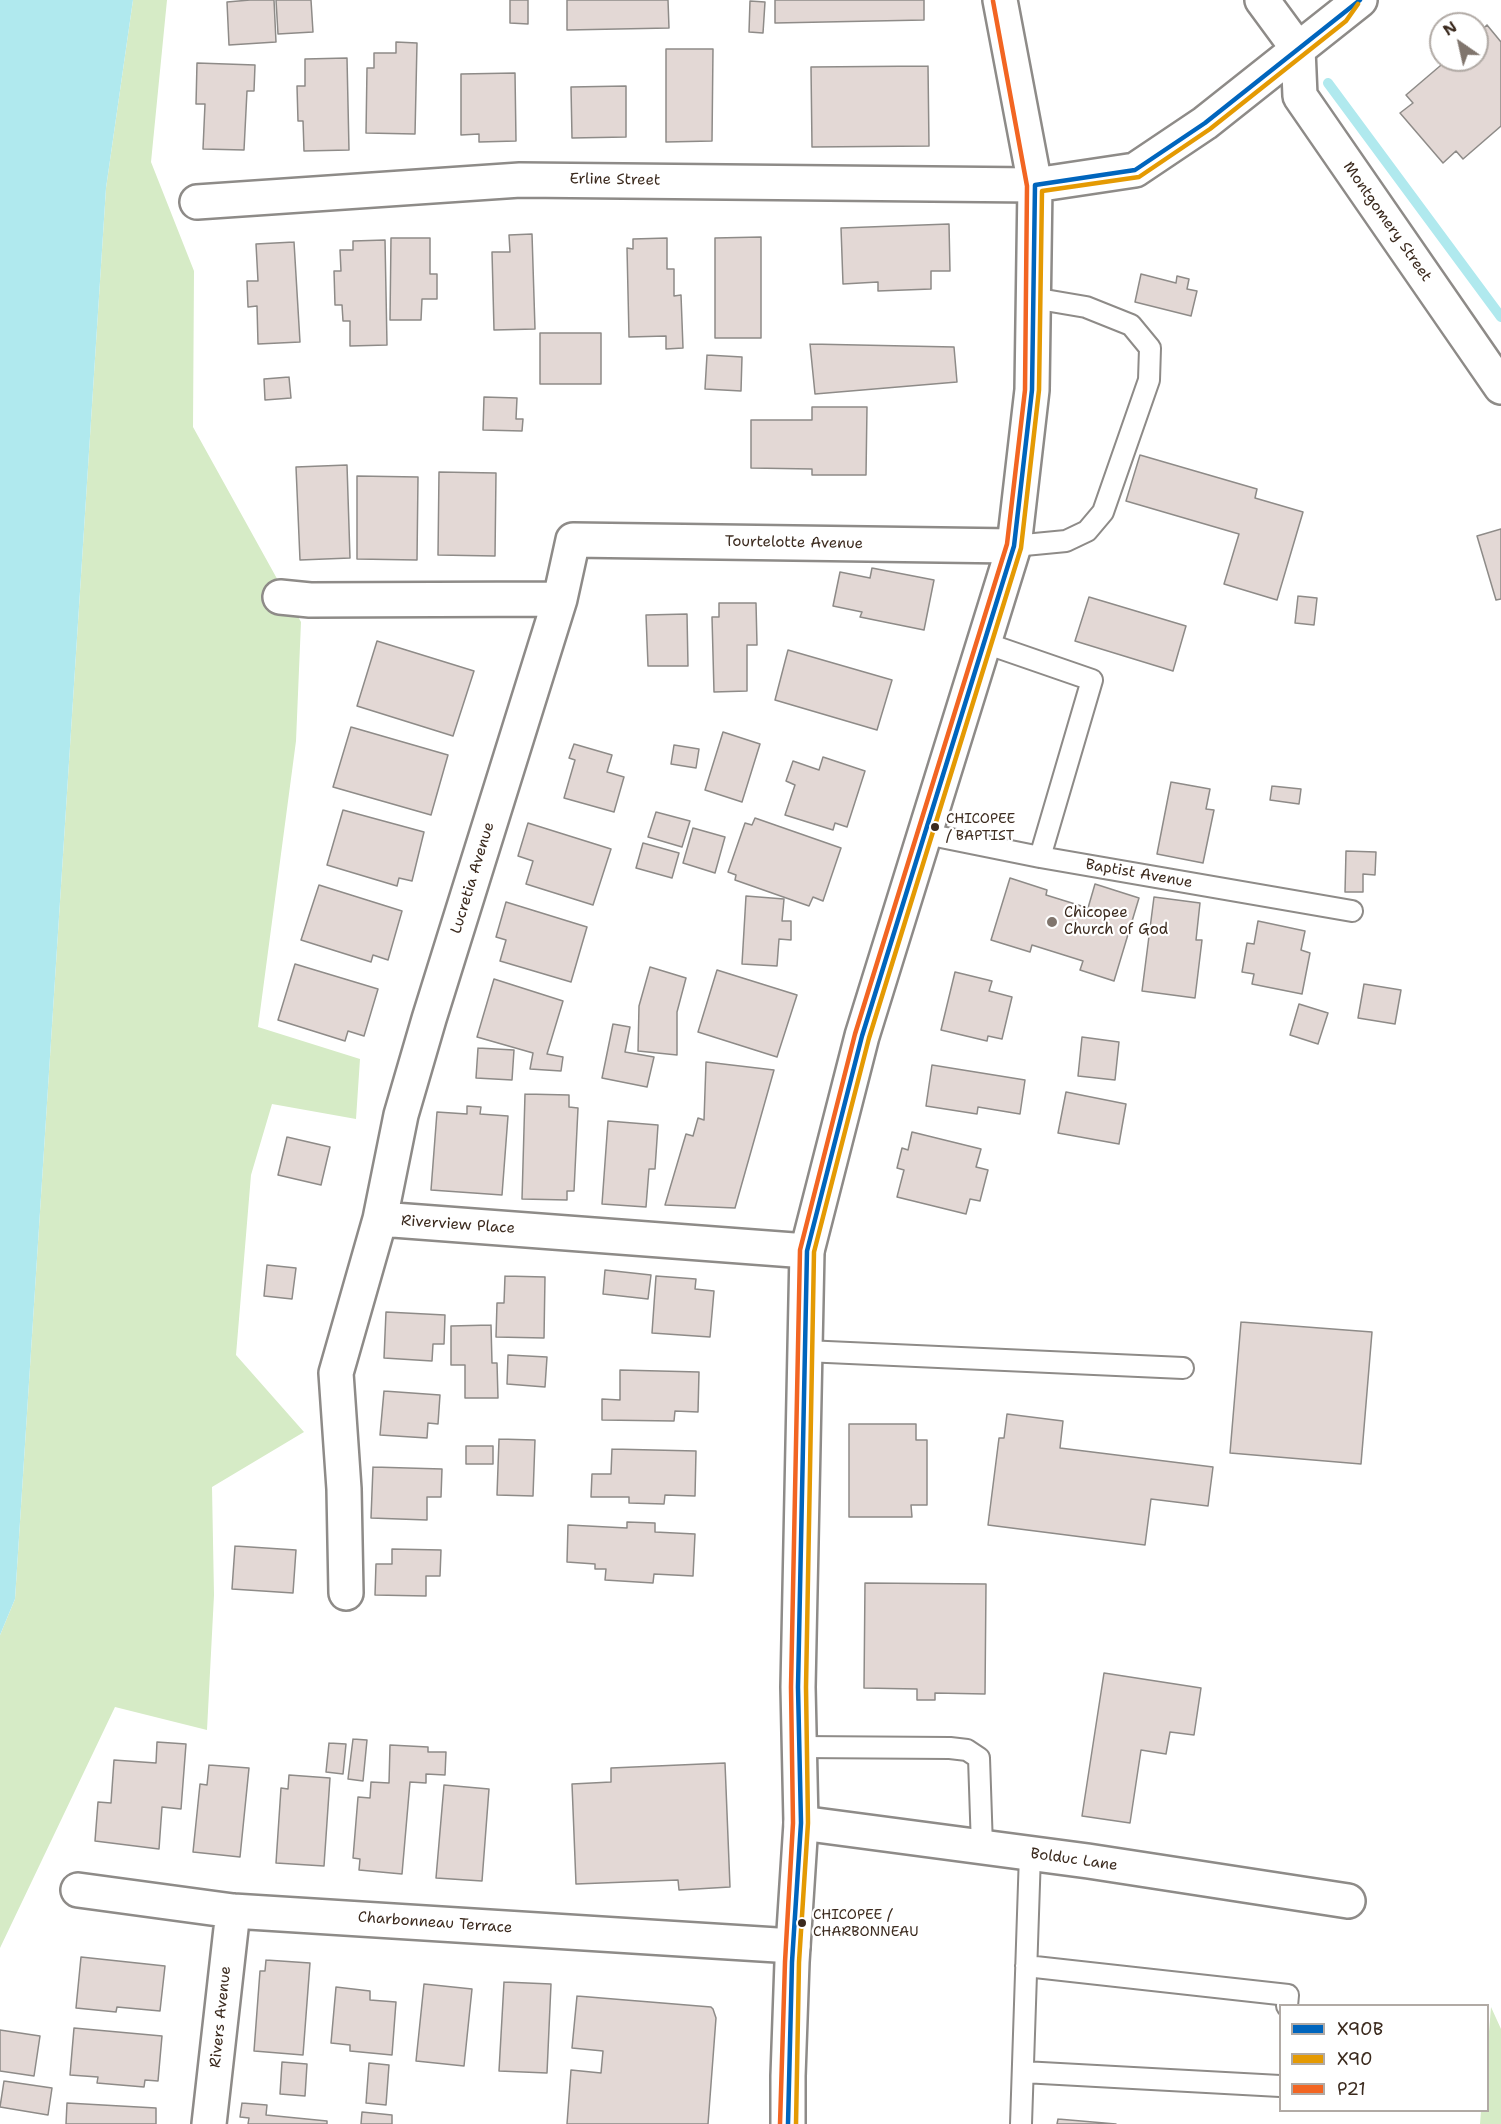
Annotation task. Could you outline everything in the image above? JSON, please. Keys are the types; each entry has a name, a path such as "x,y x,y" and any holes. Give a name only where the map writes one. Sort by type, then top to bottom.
{"street":[{"path":"788,2124 793,1946 801,1823 798,1687 807,1251 862,1036 1014,546 1032,390 1035,185 1000,0"},
{"path":"1262,0 1298,49"},
{"name":"Erline Street","path":"197,202 520,180 1035,185 1135,170 1205,123 1351,5"},
{"name":"Montgomery Street","path":"1298,49 1300,96 1501,387"},
{"name":"Tourtelotte Avenue","path":"573,540 1014,546"},
{"name":"Lucretia Avenue","path":"380,1219 402,1115 429,1018 560,599 573,540"},
{"path":"279,597 310,600 560,599"},
{"name":"Riverview Place","path":"346,1593 344,1489 336,1373 380,1219 807,1251"},
{"name":"Bolduc Lane","path":"801,1823 1348,1901"},
{"name":"Charbonneau Terrace","path":"78,1890 233,1911 793,1946"},
{"name":"Rivers Avenue","path":"209,2124 233,1911"}],"lane":[{"path":"1014,546 1066,541 1087,531 1103,512 1149,380 1150,348 1131,325 1086,307 1033,298"},
{"path":"985,643 1092,680 1040,857"},
{"name":"Baptist Avenue","path":"926,834 1040,857 1352,912"},
{"path":"805,1351 1183,1368"},
{"path":"799,1747 967,1750 979,1758 982,1847"},
{"path":"1021,2124 1030,1854"},
{"path":"1026,1966 1288,1995 1287,2004"},
{"path":"1023,2072 1279,2086"}],"green space":[{"path":"133,0 167,0 151,162 194,271 193,427 301,622 296,741 258,1027 360,1059 356,1119 272,1104 251,1175 236,1355 304,1432 212,1487 214,1595 207,1730 115,1707 0,1948 0,1635 15,1599 106,188"},
{"path":"1491,2007 1501,2029 1501,2124 1480,2124 1481,2112 1489,2112"}],"water":[{"path":"0,0 133,0 106,188 15,1599 0,1635"}],"building":[{"path":"274,0 276,42 229,45 227,2"},
{"path":"276,0 311,0 313,32 278,34"},
{"path":"510,0 528,0 528,24 510,23"},
{"path":"567,0 668,0 669,28 567,30"},
{"path":"775,0 924,0 924,20 775,23"},
{"path":"750,1 765,2 763,33 749,32"},
{"path":"1489,27 1501,42 1501,126 1463,159 1456,151 1443,163 1400,113 1413,103 1406,95 1433,72 1489,72"},
{"path":"396,42 417,43 415,134 366,133 367,68 374,68 374,53 396,53"},
{"path":"666,49 713,49 712,141 666,142"},
{"path":"347,58 349,150 304,151 303,121 298,121 297,86 305,86 305,59"},
{"path":"197,63 255,65 254,91 247,91 244,150 203,149 205,104 196,104"},
{"path":"928,66 929,146 812,147 811,67"},
{"path":"515,73 516,141 479,142 479,134 461,135 461,74"},
{"path":"626,86 626,137 572,138 571,87"},
{"path":"949,224 950,271 931,271 931,289 878,291 878,282 843,284 841,228"},
{"path":"532,234 535,329 494,330 492,252 510,252 509,235"},
{"path":"761,237 761,338 715,338 715,238"},
{"path":"391,238 430,238 430,274 437,274 437,299 422,299 421,320 390,320"},
{"path":"667,238 667,269 674,269 674,296 681,295 683,348 666,349 666,336 629,337 627,248 633,249 633,239"},
{"path":"385,240 387,345 350,346 350,321 343,321 342,305 335,305 334,271 341,271 340,250 353,250 353,241"},
{"path":"294,242 300,342 258,344 257,306 248,307 247,281 258,281 256,244"},
{"path":"1141,274 1176,283 1177,276 1189,279 1187,289 1197,291 1191,316 1135,302"},
{"path":"540,333 601,333 601,384 540,384"},
{"path":"810,344 954,347 957,382 815,394"},
{"path":"707,355 742,357 741,391 705,389"},
{"path":"289,377 291,398 265,400 264,379"},
{"path":"484,397 517,398 516,419 523,419 522,431 483,430"},
{"path":"812,407 867,407 866,475 812,475 812,469 751,468 751,420 812,420"},
{"path":"1140,455 1257,489 1255,498 1303,512 1277,600 1224,584 1239,534 1126,501"},
{"path":"347,465 350,558 300,560 296,467"},
{"path":"439,472 496,473 495,556 438,555"},
{"path":"357,476 418,477 417,560 357,559"},
{"path":"1501,529 1501,599 1496,600 1477,536"},
{"path":"872,568 934,580 924,630 860,617 862,612 833,606 840,572 870,578"},
{"path":"1298,596 1317,598 1314,625 1295,623"},
{"path":"1089,597 1186,626 1173,671 1075,641"},
{"path":"719,603 756,603 757,645 747,645 747,691 714,692 712,617 719,617"},
{"path":"687,614 688,666 648,666 646,615"},
{"path":"377,641 474,671 453,736 357,706"},
{"path":"788,650 892,680 877,730 775,700"},
{"path":"351,727 448,755 431,815 333,787"},
{"path":"723,732 760,744 742,802 705,790"},
{"path":"574,744 612,755 607,772 624,777 614,812 564,798 575,760 569,758"},
{"path":"674,745 699,749 696,768 671,764"},
{"path":"823,757 865,771 847,827 835,823 833,830 785,815 795,785 786,781 793,761 819,770"},
{"path":"1171,782 1210,789 1206,809 1214,810 1203,863 1157,854"},
{"path":"1272,786 1301,789 1299,804 1270,800"},
{"path":"343,810 424,832 412,881 399,878 397,886 327,865"},
{"path":"656,812 690,821 682,847 648,837"},
{"path":"755,818 841,848 823,901 813,897 809,906 735,880 736,875 728,872 745,823 752,825"},
{"path":"528,823 611,849 593,905 526,884 533,861 518,856"},
{"path":"693,828 725,837 715,873 683,863"},
{"path":"643,843 679,853 672,878 636,868"},
{"path":"1346,851 1376,852 1375,875 1363,874 1363,892 1345,892"},
{"path":"1010,878 1047,890 1046,895 1088,908 1095,884 1139,898 1114,981 1080,970 1083,961 1032,945 1030,952 991,940"},
{"path":"319,885 402,911 388,960 373,955 371,962 301,940"},
{"path":"746,896 784,899 782,921 791,921 791,940 779,939 777,966 742,964"},
{"path":"1154,897 1200,903 1196,940 1202,940 1195,998 1142,991"},
{"path":"506,902 587,927 571,982 500,961 506,940 496,937"},
{"path":"1258,921 1305,931 1301,950 1310,953 1302,994 1252,984 1254,974 1242,972 1247,943 1254,944"},
{"path":"295,964 378,989 364,1036 348,1031 345,1041 278,1020"},
{"path":"650,967 686,978 677,1012 677,1055 638,1051 639,1006"},
{"path":"717,970 797,995 777,1057 698,1032"},
{"path":"955,972 992,981 989,991 1012,997 1002,1039 988,1036 987,1041 941,1030"},
{"path":"494,979 563,1001 547,1054 563,1057 561,1071 530,1069 533,1053 477,1037"},
{"path":"1364,984 1401,990 1395,1024 1358,1018"},
{"path":"1299,1004 1328,1013 1318,1044 1290,1035"},
{"path":"613,1024 630,1027 625,1052 654,1057 647,1087 602,1078"},
{"path":"1082,1037 1119,1042 1115,1080 1078,1076"},
{"path":"478,1048 514,1050 512,1080 476,1078"},
{"path":"706,1062 774,1070 735,1208 665,1205 686,1134 693,1136 698,1118 704,1120"},
{"path":"932,1065 1025,1080 1020,1114 978,1107 977,1114 926,1106"},
{"path":"1066,1092 1126,1104 1119,1144 1058,1133"},
{"path":"525,1094 569,1095 569,1107 578,1108 574,1191 567,1191 567,1200 522,1199"},
{"path":"467,1106 481,1107 480,1114 508,1116 502,1195 431,1190 437,1112 467,1114"},
{"path":"608,1121 658,1125 655,1169 649,1169 646,1207 602,1204"},
{"path":"912,1132 981,1149 976,1167 988,1170 980,1201 970,1199 966,1214 897,1197 904,1170 897,1168 902,1148 908,1150"},
{"path":"287,1137 330,1147 321,1185 278,1175"},
{"path":"267,1265 296,1268 292,1299 264,1296"},
{"path":"605,1270 651,1275 648,1299 603,1294"},
{"path":"505,1276 545,1277 544,1338 496,1337 497,1303 504,1303"},
{"path":"656,1276 696,1279 695,1289 714,1291 710,1337 652,1333"},
{"path":"386,1312 445,1315 444,1344 433,1344 432,1361 384,1358"},
{"path":"1241,1322 1372,1332 1361,1464 1230,1453"},
{"path":"491,1325 492,1363 497,1363 498,1398 465,1398 465,1365 451,1365 451,1326"},
{"path":"508,1355 547,1357 545,1387 507,1384"},
{"path":"620,1370 699,1372 698,1412 675,1411 674,1421 602,1420 602,1399 620,1400"},
{"path":"384,1391 440,1395 438,1424 428,1423 427,1438 380,1435"},
{"path":"1007,1414 1063,1421 1060,1448 1213,1467 1208,1506 1151,1499 1145,1545 988,1525 999,1438 1004,1438"},
{"path":"849,1424 916,1424 916,1440 927,1440 927,1505 911,1505 912,1517 849,1517"},
{"path":"499,1439 535,1440 533,1496 497,1495"},
{"path":"466,1446 493,1446 493,1464 466,1464"},
{"path":"612,1449 696,1451 695,1496 665,1495 664,1504 629,1503 629,1497 591,1497 592,1474 611,1474"},
{"path":"373,1467 442,1469 441,1497 427,1497 427,1520 371,1518"},
{"path":"627,1522 655,1523 655,1532 695,1534 693,1576 654,1574 653,1583 605,1580 606,1569 595,1569 595,1564 567,1562 568,1525 627,1528"},
{"path":"235,1546 296,1550 293,1593 232,1589"},
{"path":"392,1549 441,1550 440,1576 426,1576 426,1596 375,1595 376,1564 392,1564"},
{"path":"865,1583 986,1584 985,1694 935,1693 935,1700 917,1700 917,1689 864,1688"},
{"path":"1104,1673 1201,1688 1194,1735 1170,1732 1166,1754 1141,1750 1130,1823 1082,1816"},
{"path":"353,1739 367,1740 363,1781 348,1779"},
{"path":"157,1742 186,1744 181,1809 162,1807 159,1849 95,1841 98,1802 111,1803 114,1760 156,1763"},
{"path":"329,1743 346,1744 343,1774 326,1772"},
{"path":"390,1745 428,1747 428,1752 446,1752 445,1775 426,1774 426,1783 410,1782 402,1874 359,1870 360,1859 353,1858 358,1797 370,1798 371,1782 389,1783"},
{"path":"725,1763 730,1887 679,1890 678,1880 576,1884 572,1784 611,1782 611,1768"},
{"path":"209,1765 249,1768 240,1857 193,1852 200,1784 207,1785"},
{"path":"289,1775 330,1778 324,1866 276,1863 281,1788 288,1789"},
{"path":"444,1785 489,1789 482,1881 436,1878"},
{"path":"81,1957 165,1966 160,2011 117,2007 116,2012 76,2008"},
{"path":"266,1960 310,1963 303,2055 254,2051 260,1971 265,1971"},
{"path":"504,1982 551,1984 547,2073 499,2071"},
{"path":"424,1984 472,1989 464,2066 416,2061"},
{"path":"336,1987 370,1991 370,2000 396,2002 392,2055 350,2051 350,2045 331,2043"},
{"path":"577,1996 711,2007 716,2018 708,2124 567,2124 571,2070 601,2073 603,2051 572,2048"},
{"path":"74,2028 162,2036 158,2081 145,2080 144,2087 97,2083 98,2077 70,2075"},
{"path":"0,2030 40,2036 34,2076 0,2071"},
{"path":"282,2062 307,2064 305,2096 280,2094"},
{"path":"369,2063 389,2065 386,2105 366,2103"},
{"path":"4,2081 52,2088 48,2115 0,2107"},
{"path":"67,2103 156,2108 156,2124 66,2124"},
{"path":"242,2103 267,2105 266,2115 327,2121 327,2124 248,2124 249,2118 240,2117"},
{"path":"362,2112 392,2115 392,2124 361,2124"},
{"path":"1058,2119 1116,2124 1057,2124"}],"waterway":[{"path":"1328,83 1501,317"}],"transit line":[{"name":"X90B","path":"788,2124 792,1962 801,1823 798,1687 807,1251 862,1036 1014,546 1032,390 1035,185 1135,170 1205,123 1360,0"},
{"name":"P21","path":"780,2124 785,1962 793,1823 791,1687 800,1250 855,1034 1007,544 1025,390 1027,186 993,1"},
{"name":"X90","path":"796,2124 799,1962 808,1823 806,1687 814,1252 869,1038 1021,548 1039,390 1042,191 1139,177 1210,129 1346,21 1358,4"}],"place":[{"name":"CHICOPEE / BAPTIST","path":"935,827"},
{"name":"Chicopee Church of God","path":"1052,922"},
{"name":"CHICOPEE / CHARBONNEAU","path":"802,1923"}]}
